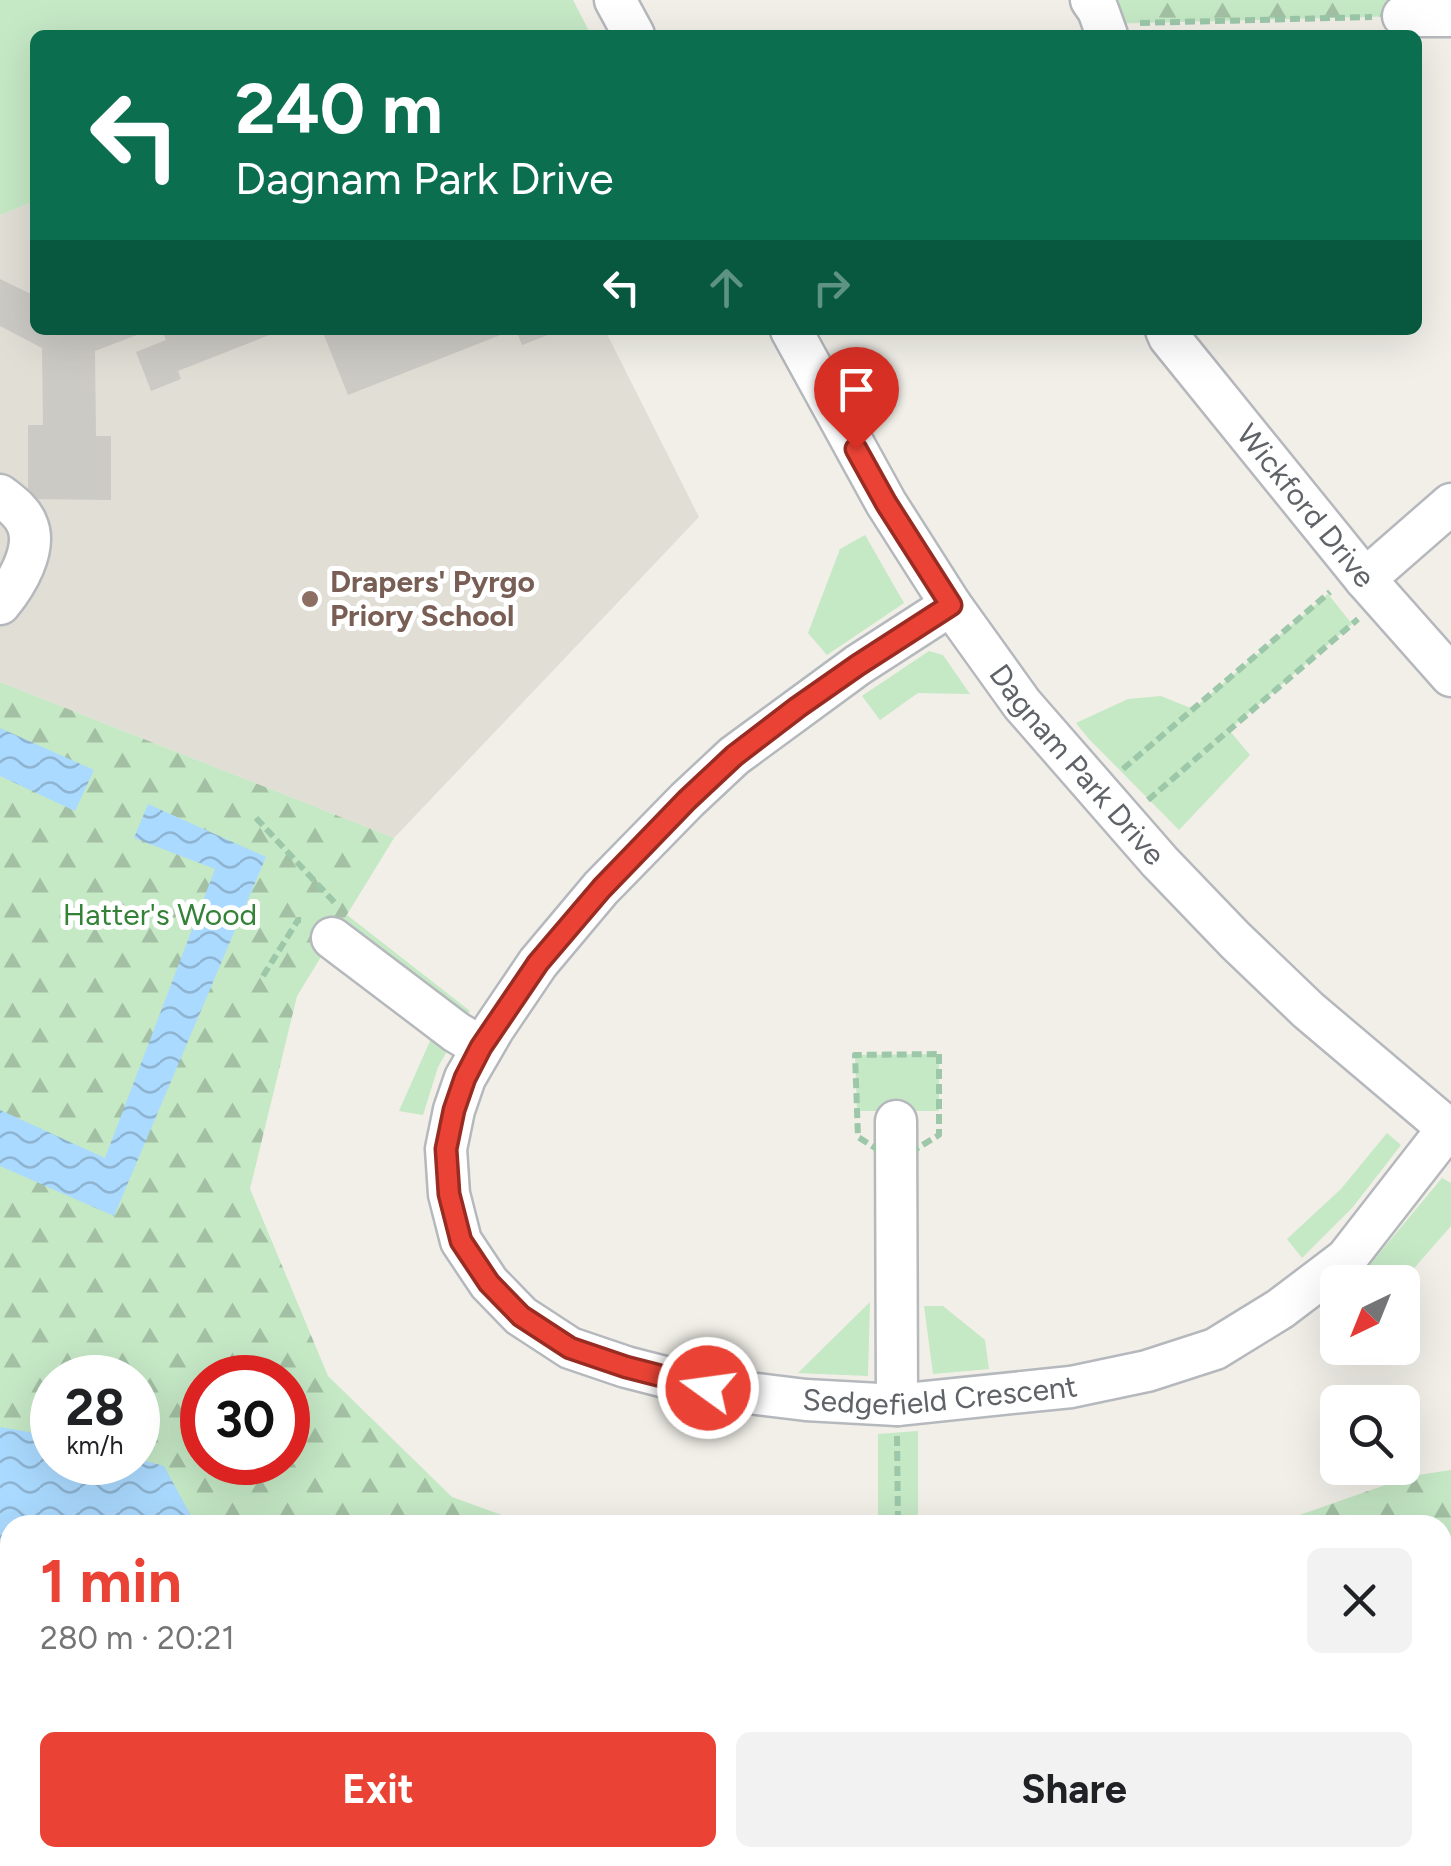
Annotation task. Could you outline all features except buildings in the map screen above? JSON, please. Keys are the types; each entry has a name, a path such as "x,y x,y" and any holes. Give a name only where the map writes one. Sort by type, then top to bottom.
{"street":[{"path":"615,0 631,30"},
{"path":"1404,16 1451,16"},
{"name":"Dagnam Park Drive","path":"794,335 886,503 951,605 1022,704 1234,940 1308,1010 1449,1129"},
{"name":"Wickford Drive","path":"1168,335 1368,582 1451,676"},
{"path":"0,495 17,508 28,526 29,549 11,591 0,604"},
{"path":"1368,582 1451,504"},
{"name":"Sedgefield Crescent","path":"951,605 858,665 734,756 602,888 538,963 481,1047 465,1078 446,1149 449,1194 461,1241 489,1283 521,1316 570,1348 708,1388 806,1400 897,1405 1071,1387 1147,1371 1215,1348 1280,1309 1346,1259 1449,1129"},
{"path":"340,927 456,1032 481,1047"},
{"path":"896,1121 897,1405"}],"path":[{"path":"1101,20 1404,16"},
{"path":"1098,790 1368,582"},
{"path":"1124,821 1368,582"},
{"path":"256,818 308,876 340,927"},
{"path":"897,1405 898,1515"}],"shaded area":[{"name":"Drapers' Pyrgo Priory School","path":"30,203 30,335 608,335 699,517 394,838 0,682 0,215"}],"green space":[{"path":"0,0 573,0 588,30 30,30 30,203 0,215"},
{"path":"1091,0 1451,0 1403,16 1104,24"},
{"path":"865,535 904,603 827,655 808,633 840,549"},
{"path":"1328,594 1352,624 1229,730 1250,755 1179,830 1076,723 1128,699 1161,696 1193,709"},
{"path":"929,651 943,655 970,694 918,693 880,720 862,696"},
{"name":"Hatter's Wood","path":"0,682 394,838 297,996 250,1189 328,1376 452,1497 502,1515 0,1515"},
{"path":"347,915 470,1011 438,1067 423,1115 399,1111 442,1014 332,938"},
{"path":"939,1054 939,1111 857,1111 855,1055"},
{"path":"1387,1133 1401,1145 1352,1208 1302,1258 1287,1239 1341,1189"},
{"path":"1442,1178 1451,1183 1451,1226 1417,1265 1370,1265"},
{"path":"870,1302 868,1376 798,1373"},
{"path":"924,1306 943,1306 985,1340 989,1369 933,1374"},
{"path":"918,1431 918,1515 878,1515 878,1434"},
{"name":"Hatter's Wood","path":"1451,1470 1451,1515 1300,1515 1385,1485 1420,1485 1420,1475"}],"water":[{"path":"0,728 94,770 75,811 0,776"},
{"path":"148,804 266,857 114,1216 0,1166 0,1110 105,1158 215,869 134,838"},
{"path":"0,1427 30,1432 30,1485 160,1485 160,1465 191,1515 0,1515"}],"place":[{"name":"Drapers' Pyrgo Priory School","path":"310,599"}],"route":[{"path":"708,1388 570,1348 521,1316 489,1283 461,1241 449,1194 446,1149 454,1110 481,1047 538,963 602,888 734,756 858,665 951,605 856,449"}]}
